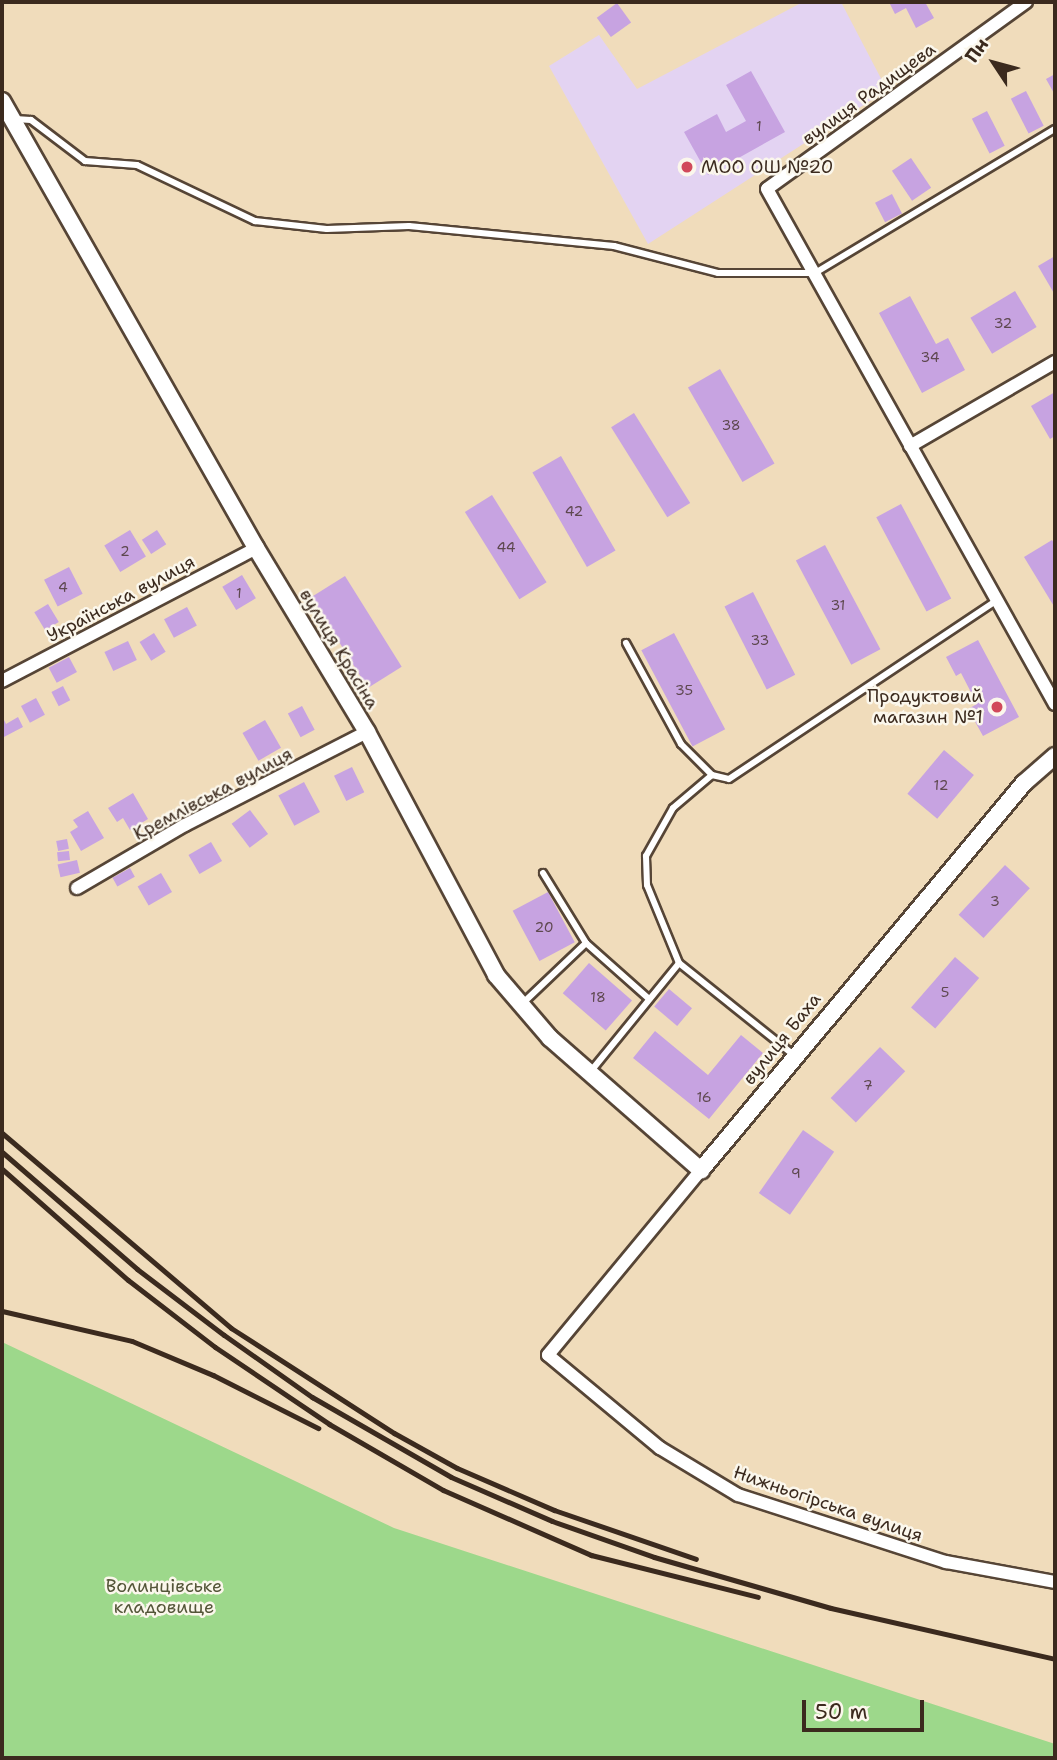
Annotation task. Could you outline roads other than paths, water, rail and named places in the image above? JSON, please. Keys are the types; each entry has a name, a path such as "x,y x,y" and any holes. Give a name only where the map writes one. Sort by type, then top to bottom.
{"street":[{"name":"вулиця Радищева","path":"814,273 767,189 1026,2"},
{"name":"вулиця Красіна","path":"2,101 7,121 256,548 367,732 496,975 519,1006 701,1170"},
{"path":"814,273 1055,704"},
{"path":"910,446 1055,362"},
{"name":"Українська вулиця","path":"2,681 256,548"},
{"name":"Кремлівська вулиця","path":"76,888 185,825 367,732"},
{"name":"вулиця Баха","path":"548,1355 794,1055 1024,783 1055,756"},
{"name":"Нижньогірська вулиця","path":"548,1355 660,1448 738,1495 946,1562 1055,1582"}],"lane":[{"path":"7,121 31,120 85,161 137,165 256,221 327,229 422,228 614,246 718,273 814,273 1055,129"},
{"path":"626,643 681,744 712,775 729,779 998,600"},
{"path":"712,775 673,808 646,856 647,885 679,963 794,1055"},
{"path":"543,873 586,943 649,999"},
{"path":"519,1006 586,943"},
{"path":"590,1072 679,963"}],"railway":[{"path":"2,1133 231,1328 394,1433 457,1468 554,1510 696,1559"},
{"path":"2,1152 137,1269 224,1335 312,1397 451,1477 552,1521 654,1557 831,1608 1055,1659"},
{"path":"2,1169 128,1280 215,1347 329,1424 443,1490 591,1555 758,1597"},
{"path":"2,1311 132,1341 213,1375 318,1428"}],"place":[{"name":"МОО ОШ №20","path":"687,167"},
{"name":"Продуктовий магазин №1","path":"997,707"}],"park label":[{"name":"Волинцівське кладовище","path":"164,1597"}]}
